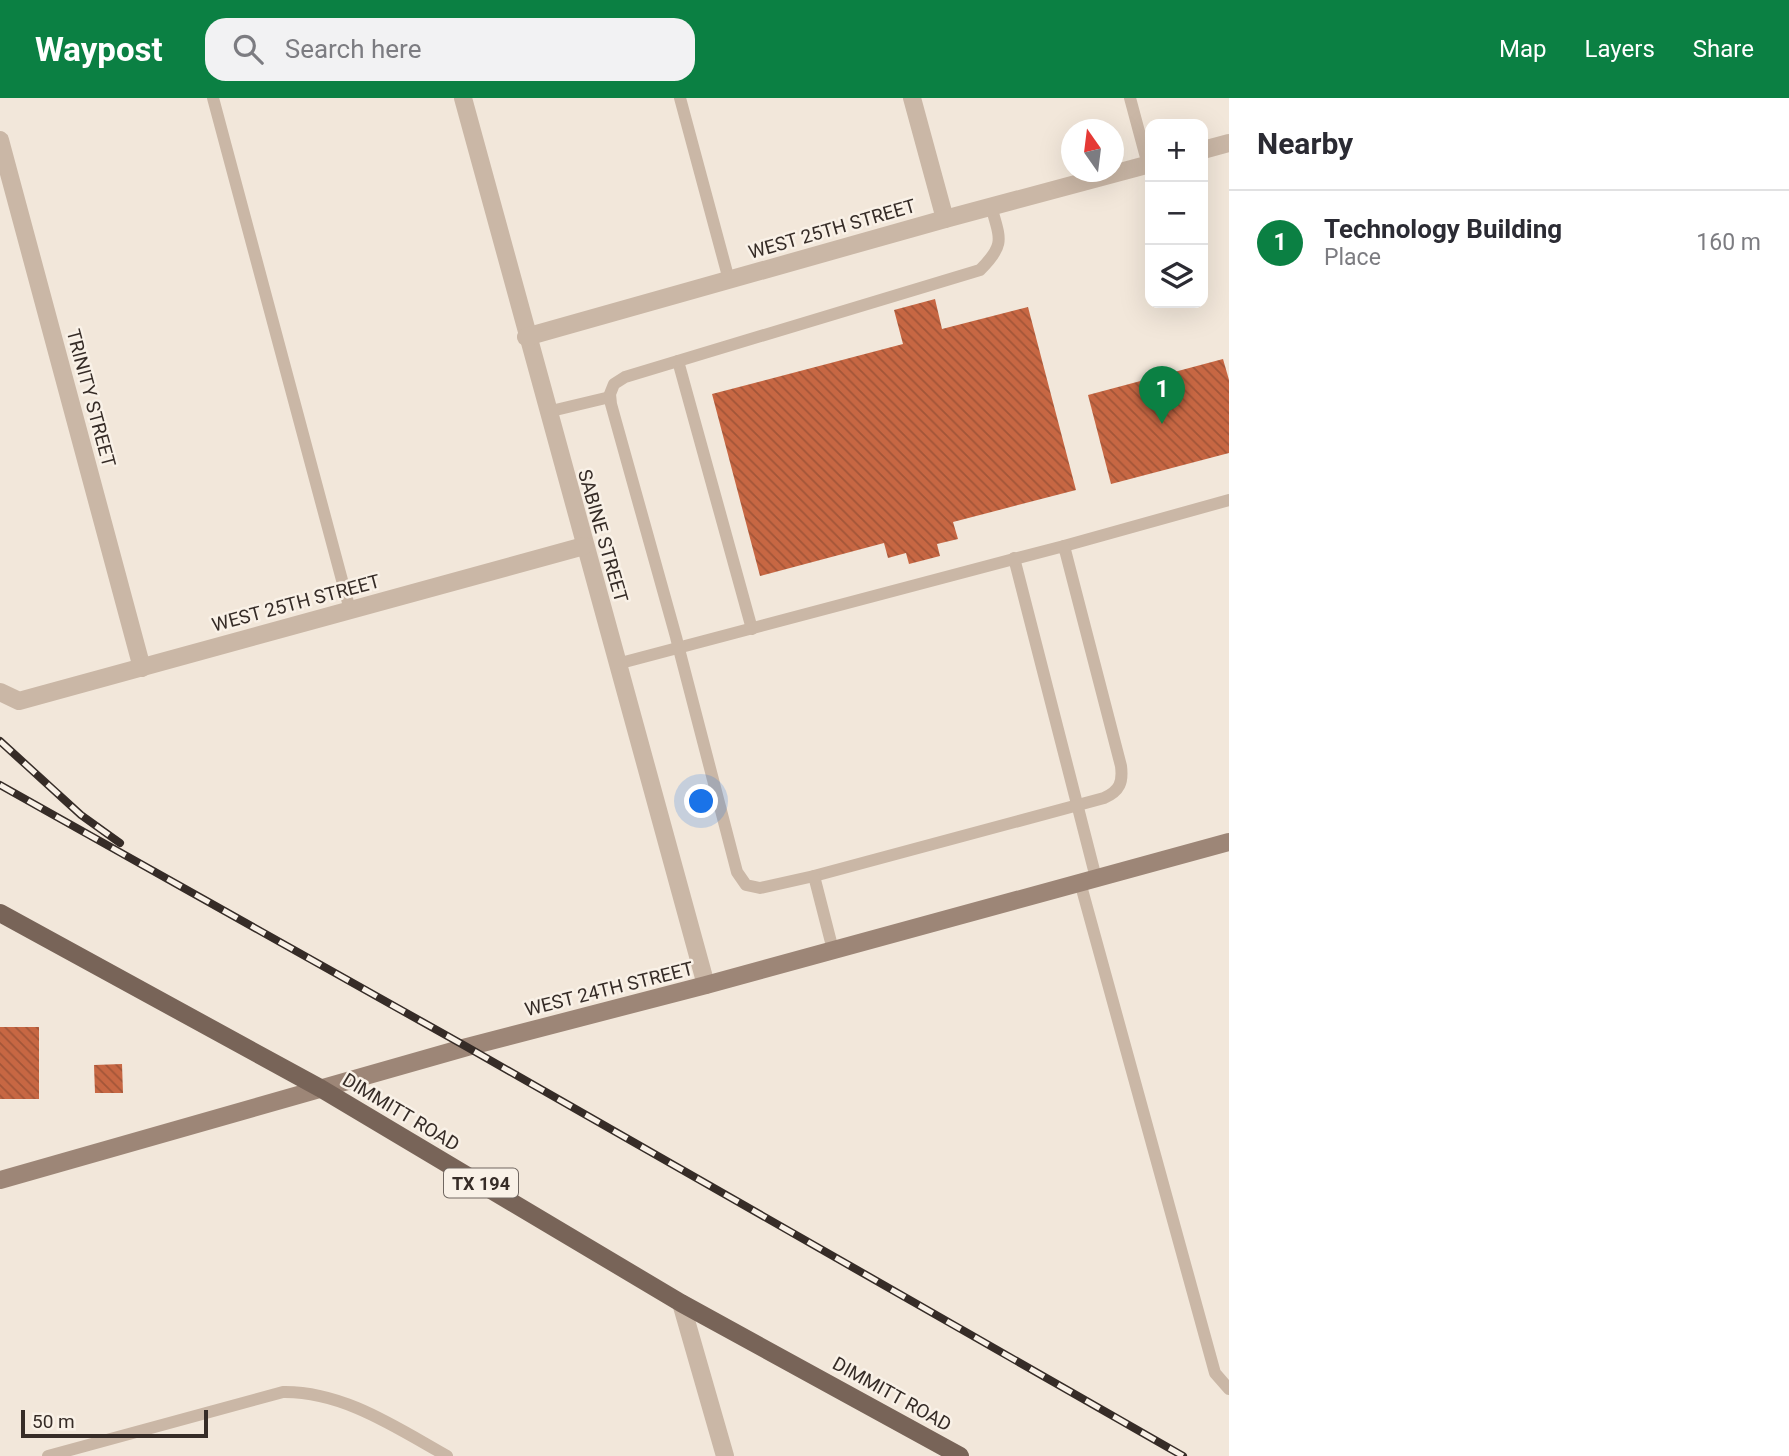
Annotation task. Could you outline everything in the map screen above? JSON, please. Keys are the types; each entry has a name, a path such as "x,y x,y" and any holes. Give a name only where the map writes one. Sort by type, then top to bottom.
{"main road":[{"name":"WEST 24TH STREET","path":"0,1180 467,1047 706,985 1229,842"},
{"name":"DIMMITT ROAD","path":"0,913 320,1088 681,1303 960,1456"}],"street":[{"name":"SABINE STREET","path":"463,98 526,337 706,985"},
{"path":"912,98 945,219"},
{"name":"TRINITY STREET","path":"0,140 142,668"},
{"path":"1208,149 1229,143"},
{"name":"WEST 25TH STREET","path":"526,337 1145,165"},
{"name":"WEST 25TH STREET","path":"0,692 19,701 584,546"},
{"path":"681,1303 725,1456"}],"lane":[{"path":"213,98 350,610"},
{"path":"680,98 729,280"},
{"path":"1130,98 1145,150"},
{"path":"992,206 1000,240 994,256 980,270 678,360 619,380 611,388 610,397 740,879 752,888 760,888 814,876 1077,805 1111,795 1120,786 1122,774 1064,546"},
{"path":"678,360 752,629"},
{"path":"547,412 610,397"},
{"path":"617,664 1229,500"},
{"path":"1014,558 1077,805 1088,880 1215,1373 1229,1389"},
{"path":"814,876 833,950"},
{"path":"48,1456 283,1392 300,1392 329,1399 373,1414 447,1456"}],"building":[{"path":"935,299 942,329 1028,307 1076,490 953,522 958,539 937,544 940,556 909,564 906,553 888,558 884,543 760,576 712,394 903,344 894,310"},
{"path":"1223,359 1229,380 1229,453 1111,484 1088,395"},
{"path":"0,1027 39,1027 39,1099 0,1099"},
{"path":"122,1064 123,1093 95,1093 94,1065"}],"railway":[{"path":"0,741 81,815 120,843"},
{"path":"0,785 467,1047 1183,1456"}],"place":[{"name":"Technology Building","path":"1162,424"}]}
